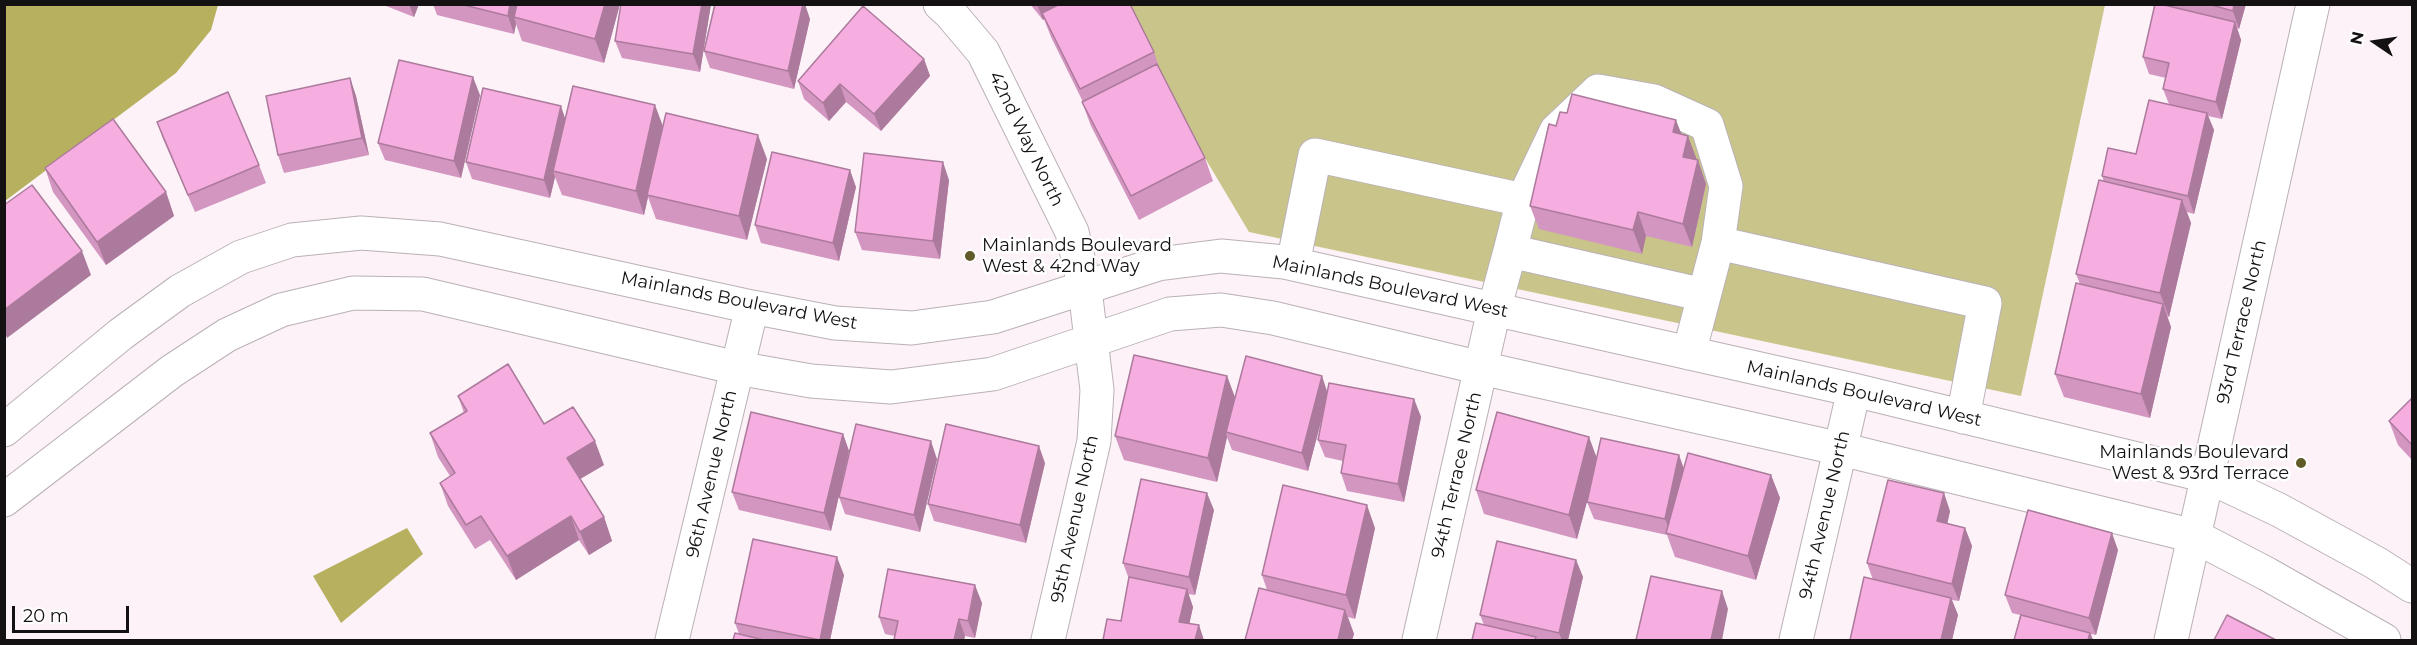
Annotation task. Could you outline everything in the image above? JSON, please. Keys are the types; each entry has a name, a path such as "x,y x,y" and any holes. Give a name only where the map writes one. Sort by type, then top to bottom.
{"street":[{"name":"42nd Way North","path":"940,4 983,52 1072,232 1085,289"},
{"name":"93rd Terrace North","path":"2171,640 2313,4"},
{"name":"94th Terrace North","path":"1419,640 1494,310 1523,200 1556,131 1598,91 1654,101 1707,125 1726,186 1718,243"},
{"path":"1293,264 1315,155 1523,200"},
{"name":"Mainlands Boulevard West","path":"4,430 121,334 180,291 241,257 292,240 361,232 440,239 835,323 912,328 993,317 1158,264 1221,256 1293,264 1854,390 2207,476 2289,515 2376,563 2412,586"},
{"path":"1689,353 1718,243 1985,303 1963,417"},
{"path":"1510,251 1704,295"},
{"name":"95th Avenue North","path":"1048,640 1094,441 1096,390 1085,289"},
{"path":"4,500 172,371 227,335 281,310 353,293 423,294 737,368 811,381 891,387 993,374 1170,314 1221,310 1273,318 1481,368 1841,449 2194,536 2384,640"},
{"name":"96th Avenue North","path":"672,640 752,307"},
{"name":"94th Avenue North","path":"1796,640 1854,390"}],"shaded area":[{"path":"5,5 218,5 211,30 176,73 5,201"},
{"path":"1114,5 2105,5 2021,396 1249,232"},
{"path":"407,528 423,554 341,623 313,576"}],"building":[{"path":"460,4 510,4 508,16"},
{"path":"517,4 605,4 595,39 514,17"},
{"path":"621,4 702,4 693,54 615,41"},
{"path":"715,4 803,4 788,71 704,51"},
{"path":"1060,4 1130,4 1154,52 1080,89 1042,13"},
{"path":"2155,4 2235,22 2216,102 2163,89 2169,63 2143,57"},
{"path":"2208,4 2234,4 2233,11"},
{"path":"863,6 924,59 874,114 840,84 823,103 798,81"},
{"path":"399,60 473,77 454,161 378,143"},
{"path":"1157,64 1205,158 1131,196 1082,102"},
{"path":"350,78 362,138 278,155 266,96"},
{"path":"573,86 655,105 636,191 553,171"},
{"path":"483,88 561,106 544,180 466,162"},
{"path":"228,92 259,165 188,195 157,122"},
{"path":"1572,94 1676,120 1673,132 1688,136 1683,157 1698,160 1683,224 1638,212 1633,230 1530,206 1549,124 1556,126 1560,112 1567,113"},
{"path":"2149,100 2207,113 2188,196 2102,176 2108,148 2136,154"},
{"path":"666,113 758,135 739,216 647,195"},
{"path":"113,119 166,192 97,242 45,168"},
{"path":"772,152 850,170 833,243 755,225"},
{"path":"864,153 943,162 933,241 855,232"},
{"path":"2099,180 2182,200 2160,293 2076,274"},
{"path":"32,185 82,251 4,310 4,205"},
{"path":"2076,283 2163,304 2141,394 2055,374"},
{"path":"1134,355 1227,376 1208,458 1115,436"},
{"path":"1246,356 1322,376 1302,453 1226,432"},
{"path":"508,364 544,424 573,407 595,441 567,458 604,517 580,532 571,516 507,556 481,516 466,525 440,483 455,473 430,433 467,411 458,396"},
{"path":"1329,383 1414,399 1398,484 1341,473 1346,445 1318,440"},
{"path":"2412,398 2412,445 2389,421"},
{"path":"751,412 843,434 824,513 732,492"},
{"path":"1497,412 1589,437 1569,515 1476,490"},
{"path":"856,424 931,441 914,515 839,497"},
{"path":"946,424 1039,446 1020,525 928,504"},
{"path":"1601,438 1679,455 1665,519 1587,502"},
{"path":"1688,453 1771,475 1748,556 1666,533"},
{"path":"1141,479 1207,493 1189,577 1123,563"},
{"path":"1888,480 1944,493 1937,521 1965,528 1952,584 1867,563"},
{"path":"1283,485 1367,505 1346,595 1262,575"},
{"path":"2028,510 2112,533 2089,618 2005,595"},
{"path":"753,539 837,557 820,640 735,623"},
{"path":"1497,541 1576,560 1559,633 1480,615"},
{"path":"888,569 975,585 968,621 959,619 954,640 894,640 898,621 879,617"},
{"path":"1651,576 1722,591 1711,640 1636,640"},
{"path":"1129,577 1187,589 1179,622 1199,625 1195,640 1103,640 1107,619 1121,621"},
{"path":"1864,577 1951,598 1941,640 1850,640"},
{"path":"1259,588 1345,610 1338,640 1245,640"},
{"path":"2021,615 2090,633 2088,640 2014,640"},
{"path":"2227,615 2276,640 2214,640"},
{"path":"1476,623 1536,637 1535,640 1472,640"},
{"path":"735,633 764,640 733,640"}],"place":[{"name":"Mainlands Boulevard West & 42nd Way","path":"970,256"},
{"name":"Mainlands Boulevard West & 93rd Terrace","path":"2301,463"}]}
